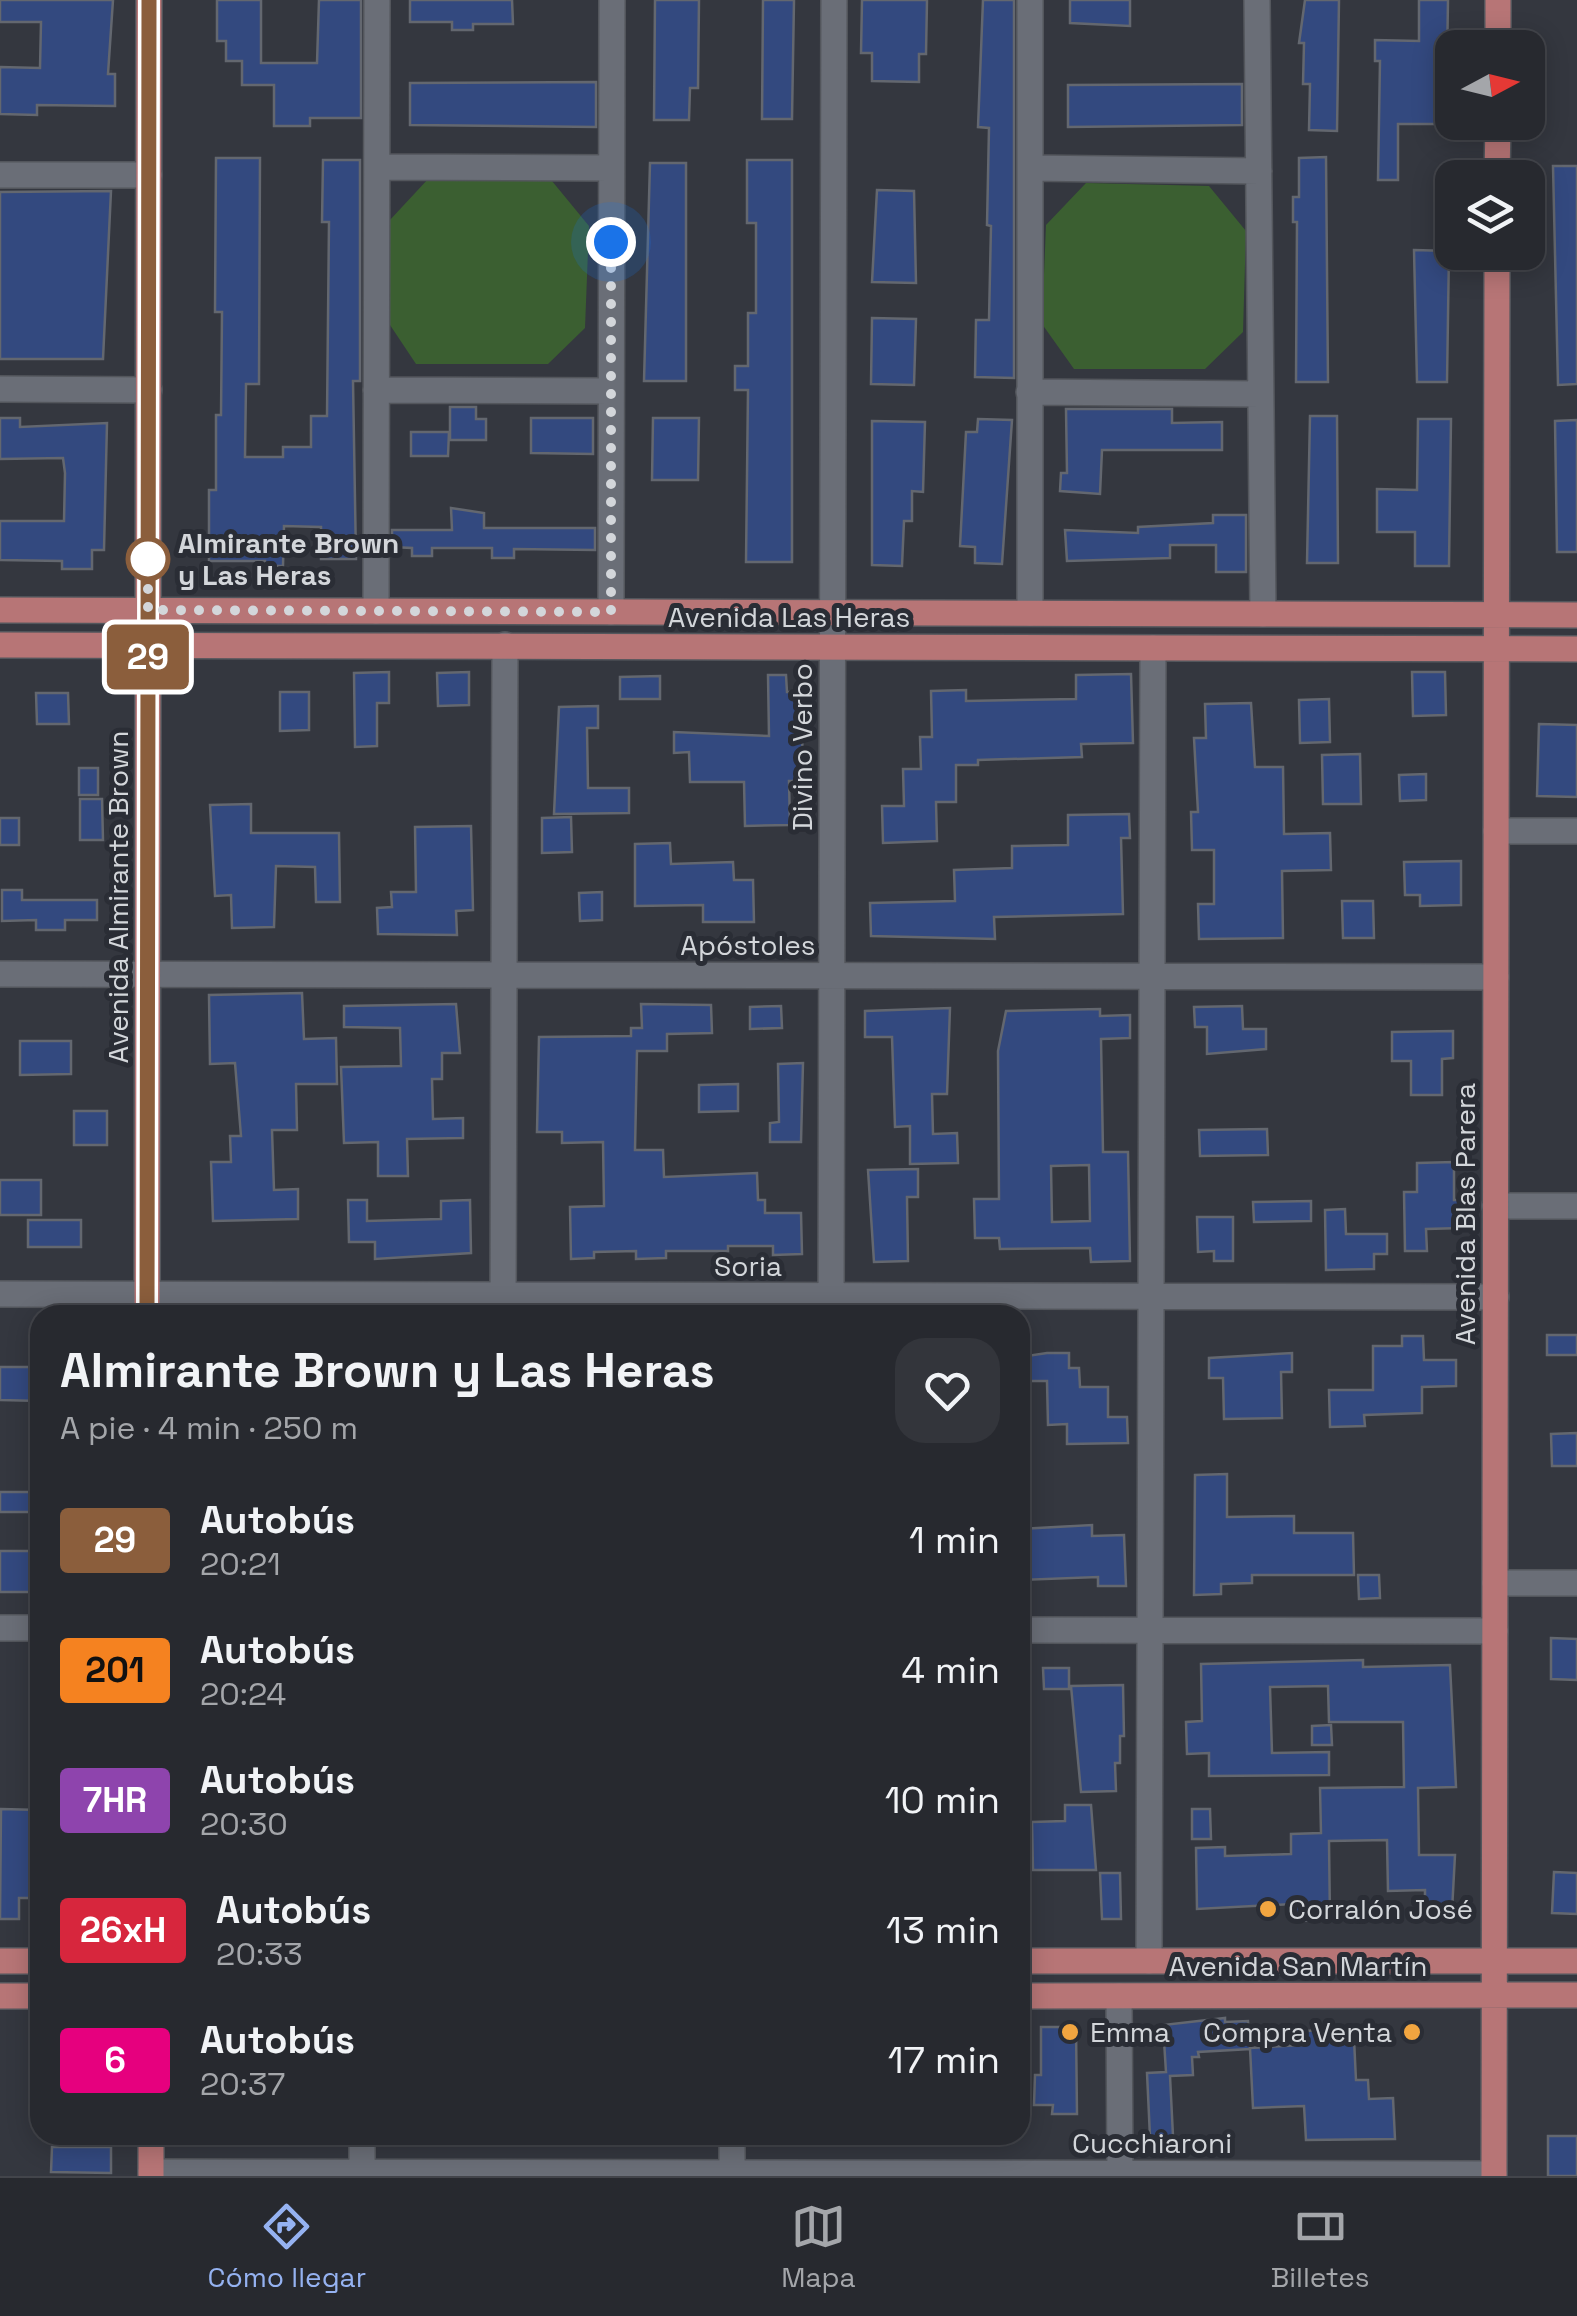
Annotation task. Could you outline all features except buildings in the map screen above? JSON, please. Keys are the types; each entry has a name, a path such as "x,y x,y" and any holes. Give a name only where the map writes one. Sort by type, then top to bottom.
{"main road":[{"name":"Avenida Almirante Brown","path":"147,1305 149,0"},
{"path":"1498,0 1498,30"},
{"name":"Avenida Blas Parera","path":"1494,2175 1497,270"},
{"name":"Avenida Las Heras","path":"0,610 1577,615"},
{"name":"Avenida Las Heras","path":"0,645 1577,649"},
{"name":"Avenida San Martín","path":"1030,1961 1577,1960"},
{"path":"0,1961 30,1961"},
{"name":"Avenida San Martín","path":"1030,1996 1577,1995"},
{"path":"0,1996 30,1996"},
{"path":"151,2145 151,2174"}],"street":[{"path":"376,611 377,0"},
{"path":"611,612 612,0"},
{"name":"Divino Verbo","path":"830,1305 834,0"},
{"path":"1030,0 1030,613"},
{"path":"1258,0 1263,614"},
{"path":"376,167 611,168"},
{"path":"1030,168 1259,170"},
{"path":"0,175 149,175"},
{"path":"0,389 148,390"},
{"path":"376,390 610,391"},
{"path":"1029,392 1260,394"},
{"path":"503,1305 506,646"},
{"path":"1149,1961 1153,648"},
{"path":"1496,831 1577,831"},
{"name":"Apóstoles","path":"0,974 1496,977"},
{"path":"1495,1206 1577,1206"},
{"name":"Soria","path":"0,1294 147,1305 503,1305"},
{"name":"Soria","path":"866,1305 1150,1297 1496,1297"},
{"path":"1495,1583 1577,1583"},
{"path":"0,1628 30,1628"},
{"path":"1030,1630 1495,1631"},
{"path":"1119,1996 1120,2175"},
{"path":"362,2145 362,2174"},
{"path":"732,2145 732,2174"},
{"name":"Cucchiaroni","path":"151,2174 1494,2175"}],"green space":[{"path":"429,178 552,181 589,226 585,328 548,364 416,364 386,319 389,221"},
{"path":"1086,183 1209,186 1246,231 1243,332 1205,369 1074,369 1042,324 1046,225"}],"bus line":[{"name":"29","path":"147,1305 149,0"}],"place":[{"name":"Almirante Brown y Las Heras","path":"148,559"},
{"name":"Corralón José","path":"1268,1909"},
{"name":"Emma","path":"1070,2032"},
{"name":"Compra Venta","path":"1412,2032"}],"route":[{"path":"148,559 148,610 611,612 611,242"}]}
